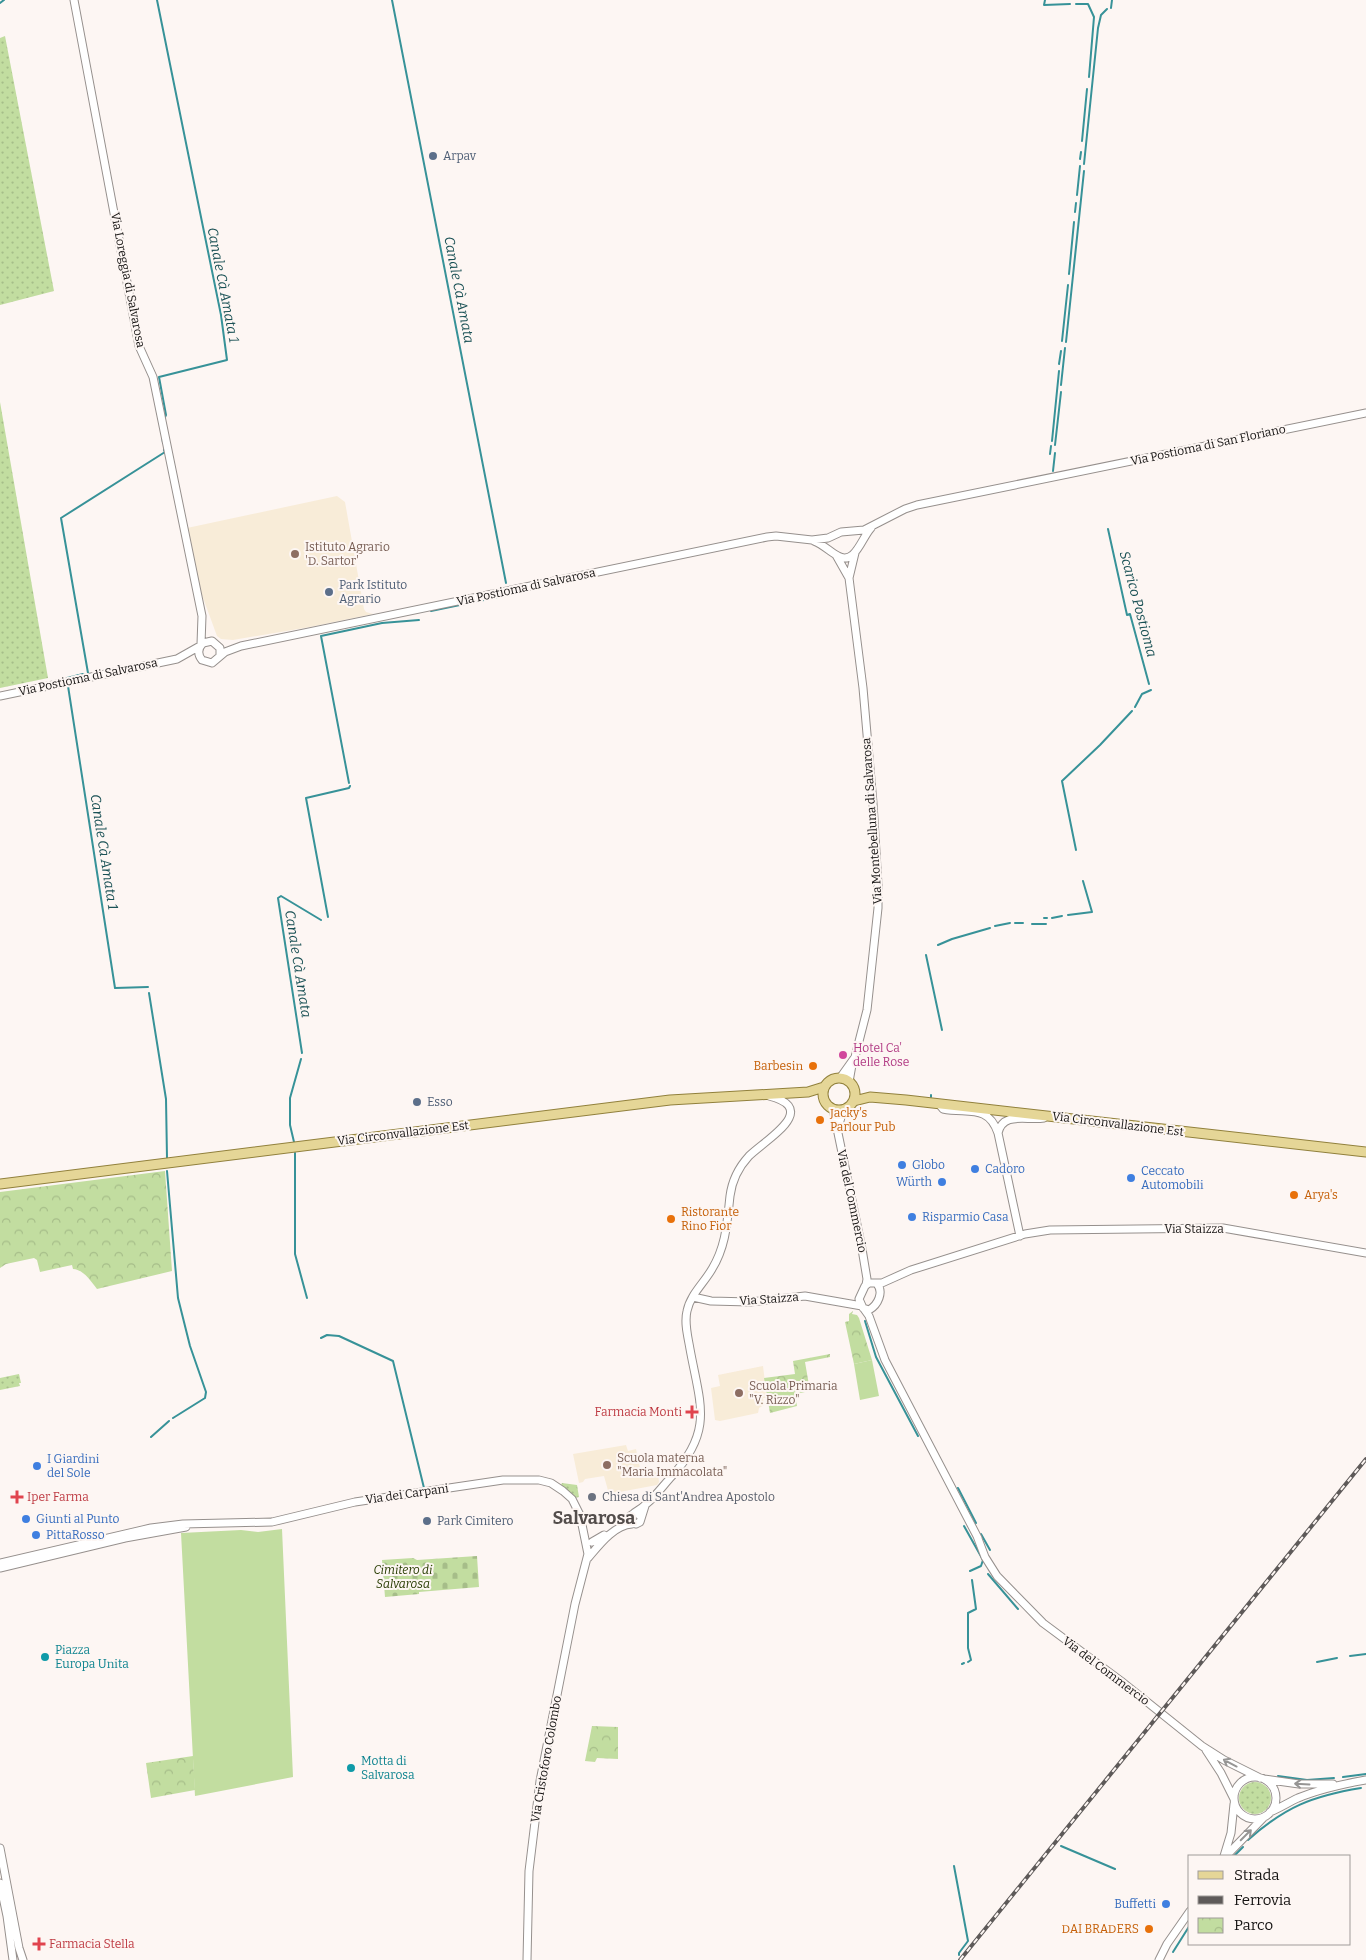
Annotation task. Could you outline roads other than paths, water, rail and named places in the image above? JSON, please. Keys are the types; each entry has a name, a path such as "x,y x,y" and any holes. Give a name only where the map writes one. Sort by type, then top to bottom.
{"main road":[{"path":"852,1085 855,1094 854,1101 850,1106 843,1110 833,1109 828,1105 824,1092 831,1080 840,1078 852,1085 870,1097"},
{"name":"Via Circonvallazione Est","path":"0,1184 670,1100 824,1092"},
{"path":"854,1101 870,1097"},
{"name":"Via Circonvallazione Est","path":"870,1097 1366,1152"}],"street":[{"name":"Via Loreggia di Salvarosa","path":"74,0 140,346 153,377 202,616 201,645"},
{"name":"Via Postioma di San Floriano","path":"1050,478 1366,413"},
{"name":"Via Postioma di Salvarosa","path":"220,656 241,646 767,537 778,536 812,540 841,532 872,528 901,510 914,506 1050,478"},
{"name":"Via Postioma di Salvarosa","path":"857,550 872,528"},
{"path":"835,535 831,544 834,554 847,558 857,550 856,538 849,532"},
{"name":"Via Postioma di Salvarosa","path":"812,540 834,554"},
{"name":"Via Montebelluna di Salvarosa","path":"853,1062 868,1001 878,895 873,803 863,688 849,578 857,550"},
{"name":"Via Montebelluna di Salvarosa","path":"834,554 849,578"},
{"name":"Via Loreggia di Salvarosa","path":"202,616 215,643"},
{"path":"208,641 215,643 220,650 220,656 212,663 202,660 198,652 201,645 208,641"},
{"name":"Via Postioma di Salvarosa","path":"215,643 241,646"},
{"name":"Via Postioma di Salvarosa","path":"177,659 201,645"},
{"name":"Via Postioma di Salvarosa","path":"0,696 177,659 202,660"},
{"path":"840,1078 853,1062"},
{"path":"852,1085 853,1062"},
{"path":"591,1547 634,1517 687,1459 694,1445 699,1430 701,1403 686,1320 688,1307 711,1271 722,1249 726,1234 731,1186 736,1175 749,1156 784,1126 790,1117 790,1109 787,1102 761,1094"},
{"path":"939,1104 946,1109 986,1115 992,1120 998,1133 1020,1236"},
{"name":"Via del Commercio","path":"833,1109 865,1270 866,1285"},
{"path":"838,1131 843,1110"},
{"path":"998,1133 1001,1124 1010,1118 1035,1119 1051,1116"},
{"name":"Via Staizza","path":"876,1283 887,1281 904,1272 1020,1236 1058,1230 1223,1228 1366,1253"},
{"name":"Via del Commercio","path":"865,1270 876,1283"},
{"path":"881,1292 880,1287 876,1283 866,1285 859,1300 863,1308 870,1309 874,1307 887,1281"},
{"path":"845,1304 855,1300 861,1294"},
{"name":"Via Staizza","path":"693,1297 711,1301 750,1302 805,1296 863,1308"},
{"name":"Via del Commercio","path":"872,1325 874,1307"},
{"name":"Via del Commercio","path":"863,1308 872,1325 878,1346 977,1536 1014,1592 1052,1630 1121,1681 1202,1746 1227,1762 1261,1778"},
{"name":"Via dei Carpani","path":"0,1563 139,1530 181,1524 275,1522 355,1502 503,1480 530,1479 551,1483 568,1495 579,1512 591,1547"},
{"name":"Via dei Carpani","path":"0,1568 125,1538 201,1525"},
{"name":"Via Cristoforo Colombo","path":"527,1960 529,1871 541,1775 576,1596 591,1547"},
{"name":"Via del Commercio","path":"1202,1746 1221,1773 1234,1800"},
{"path":"1225,1855 1231,1833 1237,1787 1243,1781 1250,1778 1261,1778 1299,1784 1343,1784"},
{"path":"1226,1855 1269,1814 1275,1802 1274,1791 1271,1785 1261,1778"},
{"path":"1234,1800 1238,1811 1248,1818 1256,1819 1300,1798 1343,1784 1366,1780"},
{"path":"0,1848 18,1948 23,1960"},
{"path":"0,1883 13,1960"},
{"path":"1159,1960 1167,1944 1188,1914"}],"waterway":[{"path":"0,3 4,0"},
{"name":"Canale Cà Amata 1","path":"157,0 221,315 227,360 159,377 166,415 164,419"},
{"name":"Canale Cà Amata","path":"392,0 506,583"},
{"name":"Scarico Postioma","path":"1045,0 1044,5 1070,4"},
{"path":"1111,8 1112,0"},
{"name":"Scarico Postioma","path":"1076,4 1088,4 1094,17 1089,77"},
{"path":"1084,164 1098,28 1101,15 1107,9"},
{"name":"Scarico Postioma","path":"1082,141 1087,89"},
{"name":"Scarico Postioma","path":"1080,159 1081,152"},
{"name":"Scarico Postioma","path":"1077,195 1080,166"},
{"path":"1066,342 1084,171"},
{"name":"Scarico Postioma","path":"1075,212 1076,203"},
{"name":"Scarico Postioma","path":"1069,274 1074,222"},
{"name":"Scarico Postioma","path":"1062,341 1068,285"},
{"path":"1061,385 1065,348"},
{"name":"Scarico Postioma","path":"1059,364 1061,351"},
{"name":"Scarico Postioma","path":"1052,441 1059,371"},
{"name":"Scarico Postioma","path":"1055,445 1061,392"},
{"name":"Canale Cà Amata 1","path":"161,426 163,443"},
{"name":"Scarico Postioma","path":"1050,454 1051,446"},
{"name":"Canale Cà Amata 1","path":"88,673 61,518 165,452 164,450"},
{"path":"1053,471 1055,453"},
{"name":"Scarico Postioma","path":"1108,529 1127,615 1130,614 1149,684"},
{"name":"Canale Cà Amata","path":"431,611 508,595"},
{"name":"Canale Cà Amata","path":"349,783 321,636 382,623 419,620"},
{"name":"Canale Cà Amata 1","path":"67,678 83,674"},
{"name":"Canale Cà Amata 1","path":"68,686 115,988 148,987"},
{"name":"Scarico Postioma","path":"1135,707 1142,694 1151,690"},
{"name":"Scarico Postioma","path":"1076,850 1062,781 1132,711"},
{"name":"Canale Cà Amata","path":"328,917 306,798 349,788 350,786"},
{"name":"Scarico Postioma","path":"1068,915 1092,912 1083,881"},
{"name":"Canale Cà Amata","path":"302,1053 278,898 281,896 321,920"},
{"name":"Scarico Postioma","path":"1052,918 1062,916"},
{"name":"Scarico Postioma","path":"995,926 1010,923"},
{"name":"Scarico Postioma","path":"1015,923 1023,923"},
{"name":"Scarico Postioma","path":"1032,924 1046,924"},
{"name":"Scarico Postioma","path":"938,945 990,928"},
{"name":"Scarico Postioma","path":"926,955 942,1030"},
{"name":"Canale Cà Amata 1","path":"149,993 166,1099 167,1158"},
{"name":"Canale Cà Amata","path":"294,1142 290,1125 290,1098 301,1059"},
{"name":"Canale Cà Amata","path":"295,1153 295,1254 307,1298"},
{"name":"Canale Cà Amata 1","path":"167,1171 178,1298 190,1346 206,1392 205,1398 173,1418"},
{"name":"Scarico Postioma","path":"865,1321 876,1357 918,1436"},
{"name":"Canale Cà Amata","path":"321,1338 327,1335 339,1336 393,1361 424,1488"},
{"name":"Canale Cà Amata 1","path":"151,1437 169,1421"},
{"path":"958,1488 976,1523"},
{"name":"Scarico Postioma","path":"964,1526 983,1560 981,1566 970,1571"},
{"path":"981,1534 990,1550"},
{"path":"988,1574 1018,1609"},
{"name":"Scarico Postioma","path":"968,1662 971,1660 968,1648 968,1613 976,1609 972,1580"},
{"path":"1350,1656 1366,1654"},
{"path":"1317,1662 1337,1658"},
{"path":"1343,1777 1366,1774"},
{"path":"1278,1776 1307,1780 1334,1778"},
{"path":"1248,1840 1274,1819 1313,1799 1361,1788"},
{"path":"1061,1846 1115,1869"},
{"path":"1235,1855 1243,1847"},
{"name":"Scarico Postioma","path":"954,1866 968,1941 959,1955"},
{"path":"1173,1952 1188,1928"}],"railway":[{"path":"960,1960 1366,1459"}],"place":[{"name":"Arpav","path":"433,156"},
{"name":"Istituto Agrario 'D. Sartor'","path":"295,554"},
{"name":"Park Istituto Agrario","path":"329,592"},
{"name":"Hotel Ca' delle Rose","path":"843,1055"},
{"name":"Barbesin","path":"813,1066"},
{"name":"Esso","path":"417,1102"},
{"name":"Jacky's Parlour Pub","path":"820,1120"},
{"name":"Globo","path":"902,1165"},
{"name":"Cadoro","path":"975,1169"},
{"name":"Ceccato Automobili","path":"1131,1178"},
{"name":"Würth","path":"942,1182"},
{"name":"Arya's","path":"1294,1195"},
{"name":"Risparmio Casa","path":"912,1217"},
{"name":"Ristorante Rino Fior","path":"671,1219"},
{"name":"Scuola Primaria \"V. Rizzo\"","path":"739,1393"},
{"name":"Farmacia Monti","path":"692,1412"},
{"name":"Scuola materna \"Maria Immacolata\"","path":"607,1465"},
{"name":"I Giardini del Sole","path":"37,1466"},
{"name":"Iper Farma","path":"17,1497"},
{"name":"Chiesa di Sant'Andrea Apostolo","path":"592,1497"},
{"name":"Giunti al Punto","path":"26,1519"},
{"name":"Park Cimitero","path":"427,1521"},
{"name":"PittaRosso","path":"36,1535"},
{"name":"Piazza Europa Unita","path":"45,1657"},
{"name":"Motta di Salvarosa","path":"351,1768"},
{"name":"Buffetti","path":"1166,1904"},
{"name":"DAI BRADERS","path":"1149,1929"},
{"name":"Farmacia Stella","path":"39,1944"}],"district":[{"name":"Salvarosa","path":"594,1518"}],"park label":[{"name":"Cimitero di Salvarosa","path":"403,1577"}]}
